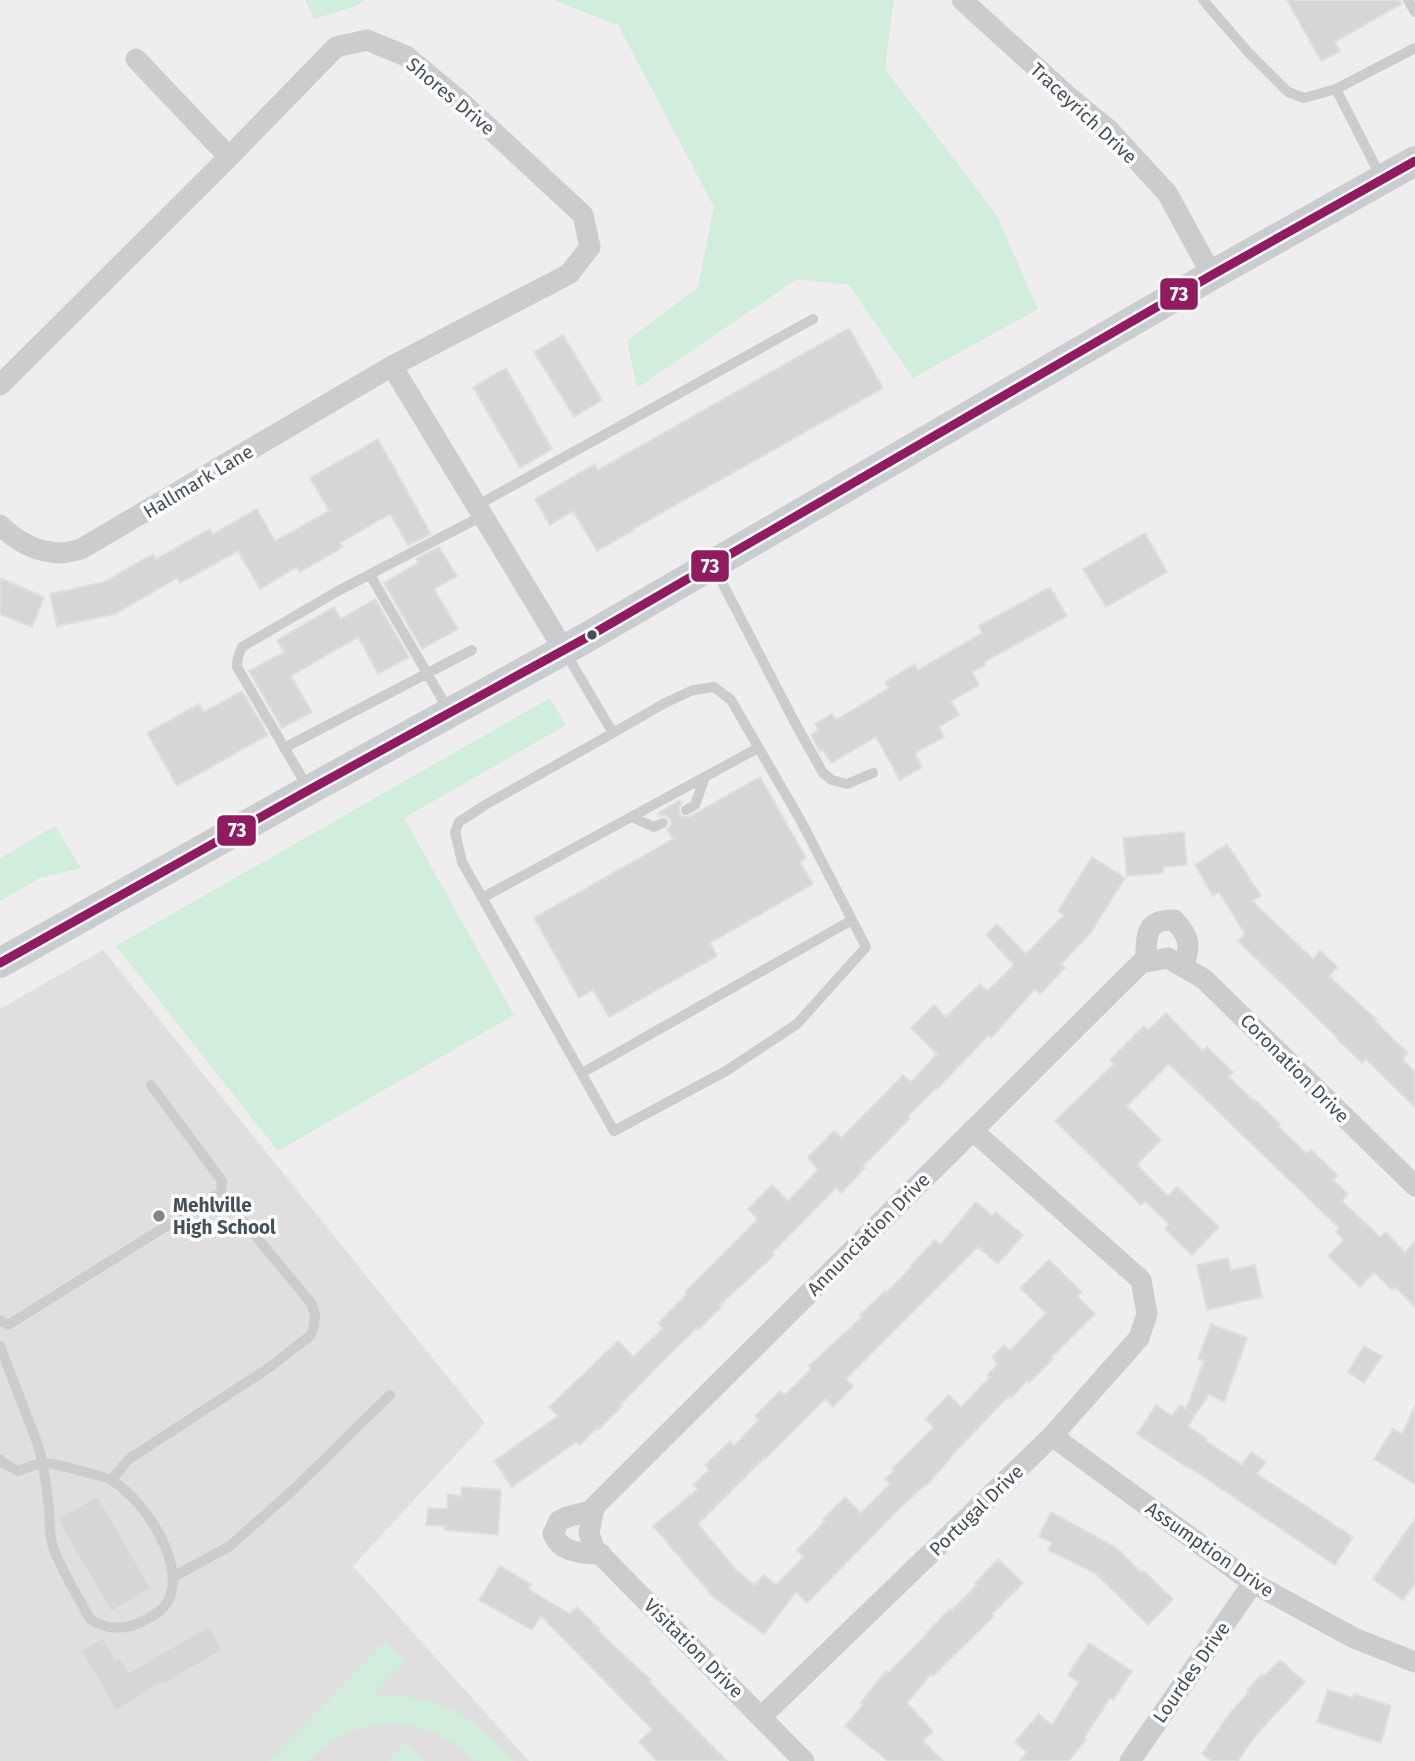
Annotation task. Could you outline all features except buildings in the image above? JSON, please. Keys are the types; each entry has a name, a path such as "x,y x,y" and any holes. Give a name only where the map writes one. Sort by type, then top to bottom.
{"main road":[{"path":"0,963 564,650 1212,275 1415,161"}],"street":[{"name":"Traceyrich Drive","path":"961,0 1109,130 1167,193 1212,275"},
{"name":"Shores Drive","path":"0,385 337,47 367,40 406,56 459,100 583,215 590,247 569,274"},
{"path":"136,59 229,157"},
{"name":"Hallmark Lane","path":"0,525 30,547 60,553 81,550 392,366 569,274"},
{"path":"392,366 564,650"},
{"path":"1161,920 1174,920 1185,932 1190,951 1175,962 1145,962 1147,936 1153,925 1161,920"},
{"name":"Annunciation Drive","path":"594,1510 594,1507 972,1130 1141,962 1145,962"},
{"name":"Coronation Drive","path":"1175,962 1204,979 1415,1186"},
{"name":"Portugal Drive","path":"761,1717 1052,1436 1139,1338 1147,1314 1141,1280 972,1130"},
{"name":"Assumption Drive","path":"1052,1436 1253,1583 1354,1638 1415,1662"},
{"path":"594,1510 559,1521 553,1534 558,1543 567,1548 601,1554"},
{"name":"Visitation Drive","path":"594,1510 590,1533 594,1548 804,1761"},
{"name":"Lourdes Drive","path":"1130,1761 1253,1583"}],"lane":[{"path":"1203,0 1248,52 1288,92 1304,99 1336,89 1415,48"},
{"path":"1408,0 1415,12"},
{"path":"1336,89 1382,179"},
{"path":"309,790 237,667 242,647 813,319"},
{"path":"713,565 823,773 832,780 847,784 873,773"},
{"path":"370,575 451,713"},
{"path":"284,748 472,650"},
{"path":"564,650 613,733"},
{"path":"714,687 731,700 758,748 801,821 866,947 797,1024 726,1071 614,1130 462,862 455,832 459,822 485,805 664,703 693,690 714,687"},
{"path":"482,898 758,748"},
{"path":"685,810 695,805 705,777"},
{"path":"632,817 654,827 663,822"},
{"path":"582,1073 852,920"},
{"path":"0,1320 8,1325 221,1192 222,1181 151,1084"},
{"path":"111,1480 130,1459 267,1369 310,1336 315,1314 311,1303 244,1222"},
{"path":"0,1346 43,1462 53,1546 90,1619 96,1623 122,1628 136,1625 164,1607 170,1596 173,1577 171,1562 164,1541 139,1503 111,1480 43,1462 18,1471 0,1459"},
{"path":"173,1577 230,1546 294,1489 390,1395"}],"shaded area":[{"name":"Mehlville High School","path":"103,950 485,1423 353,1566 529,1761 0,1761 0,1009"}],"green space":[{"path":"305,0 365,0 356,6 314,19"},
{"path":"553,0 894,0 885,69 996,214 1038,309 913,378 849,285 797,279 637,388 627,341 698,287 714,207 618,25"},
{"path":"550,698 566,725 404,818 514,1015 278,1151 116,946"},
{"path":"55,826 81,868 40,878 0,901 0,858"},
{"path":"385,1642 406,1661 372,1696 417,1698 452,1710 483,1731 515,1761 475,1761 434,1733 413,1726 391,1724 369,1726 348,1733 327,1744 308,1761 268,1761"},
{"path":"405,1742 424,1761 387,1761"}],"transit line":[{"name":"73","path":"0,963 584,639 1212,275 1415,161"}],"place":[{"name":"Mehlville High School","path":"159,1216"}]}
